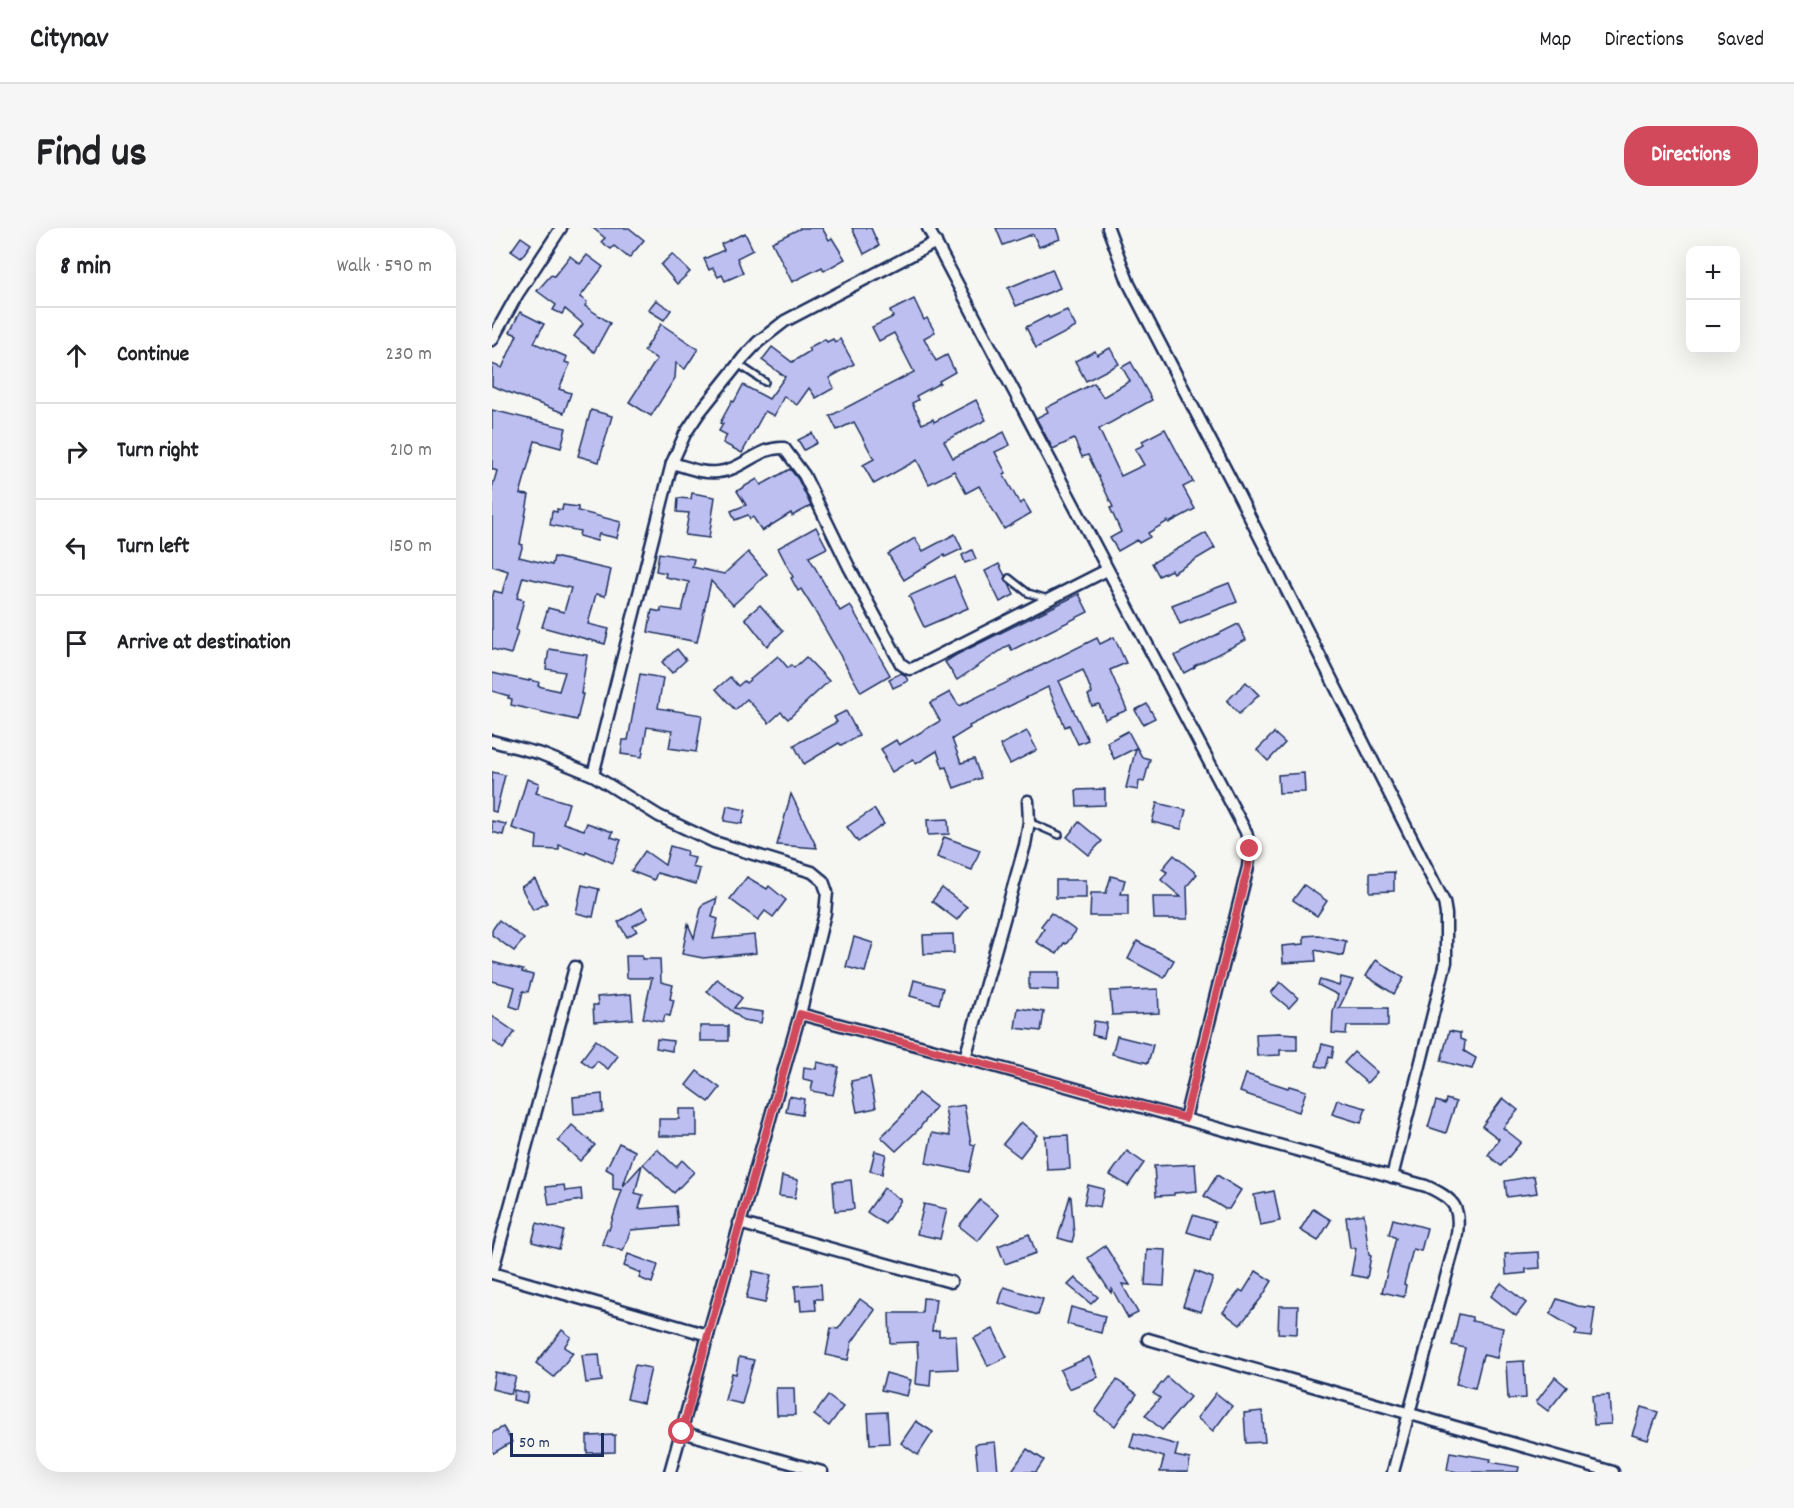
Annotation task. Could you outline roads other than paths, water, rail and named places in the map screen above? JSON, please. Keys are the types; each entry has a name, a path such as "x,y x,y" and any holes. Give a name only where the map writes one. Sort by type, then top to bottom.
{"street":[{"path":"492,340 516,294 561,228"},
{"path":"928,228 1246,832 1250,849 1248,867 1185,1118"},
{"path":"1108,228 1129,284 1230,478 1444,902 1446,962 1392,1178"},
{"path":"593,775 672,463 685,434 699,413 758,342 786,321 936,242"},
{"path":"672,463 705,472 717,472 733,468 772,447 784,448 804,475 849,567 901,664 909,669 1107,570"},
{"path":"492,741 541,754 593,775 649,810 714,842 812,872 823,881 827,892 827,903 800,1014 670,1472"},
{"path":"964,1058 1025,844 1029,822 1028,801"},
{"path":"575,967 492,1273 708,1335"},
{"path":"800,1014 1185,1118 1426,1186 1442,1193 1451,1200 1457,1211 1459,1225 1393,1472"},
{"path":"739,1223 951,1282"},
{"path":"1148,1339 1613,1472"},
{"path":"682,1432 822,1472"}],"lane":[{"path":"738,364 765,382"},
{"path":"1009,578 1029,593 1049,600"},
{"path":"1029,822 1059,835"}]}
